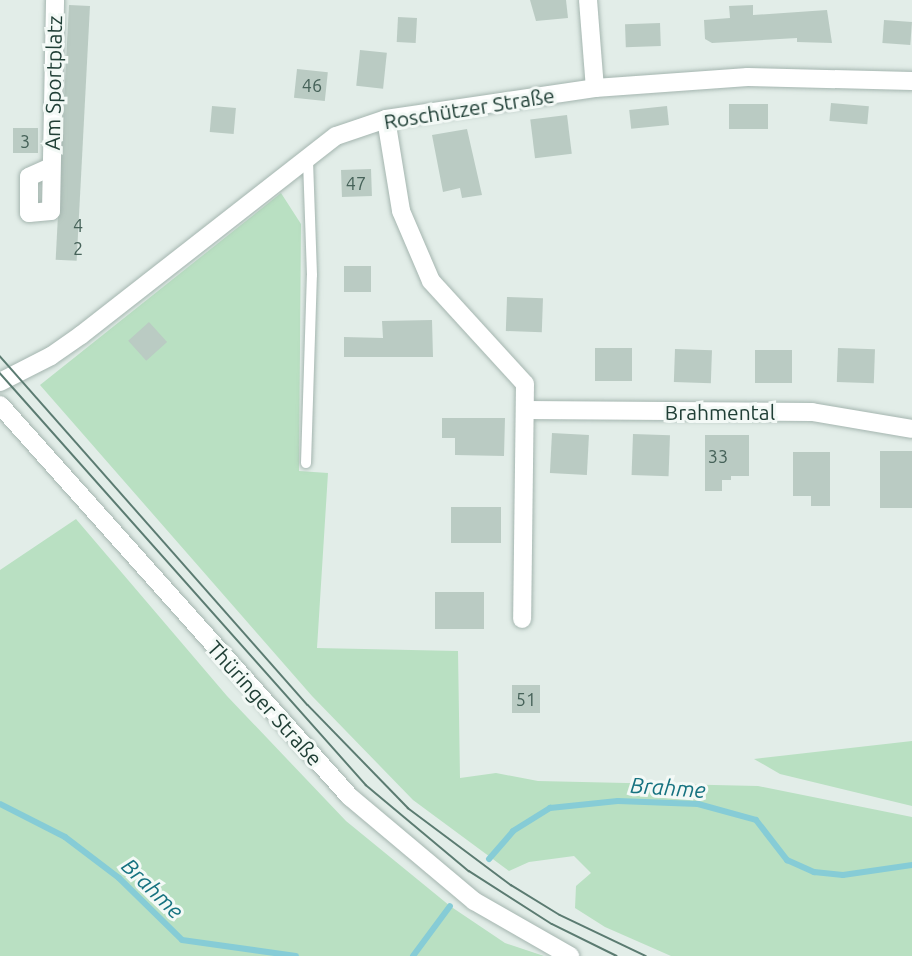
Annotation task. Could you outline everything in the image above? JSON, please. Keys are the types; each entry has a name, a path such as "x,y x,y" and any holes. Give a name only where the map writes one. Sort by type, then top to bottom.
{"street":[{"name":"Am Sportplatz","path":"51,167 55,0"},
{"path":"588,0 595,88"},
{"name":"Roschützer Straße","path":"0,382 66,346 336,136 386,119 595,88 748,77 912,81"},
{"path":"386,119 401,211 430,281 525,384 522,619"},
{"name":"Thüringer Straße","path":"1,406 350,797 474,901 570,956"},
{"name":"Brahmental","path":"526,410 812,412 912,429"}],"lane":[{"path":"306,463 312,275 308,158"}],"green space":[{"path":"281,193 301,224 299,471 328,473 317,648 458,651 460,778 496,773 538,781 758,786 912,817 912,956 671,956 605,927 575,908 576,886 591,873 574,856 529,862 509,871 413,800 312,696 40,385"},
{"path":"76,519 227,696 346,821 450,906 505,943 544,956 0,956 0,570"},
{"path":"912,741 912,806 780,774 754,759"}],"building":[{"path":"530,0 566,0 568,18 536,21"},
{"path":"69,5 90,6 77,261 56,260"},
{"path":"753,5 753,15 827,10 832,43 797,42 797,38 712,43 705,39 704,20 730,18 729,6"},
{"path":"398,17 417,18 416,43 397,42"},
{"path":"884,20 912,22 910,45 882,43"},
{"path":"660,23 661,46 626,47 625,24"},
{"path":"360,50 387,53 383,89 356,86"},
{"path":"297,69 328,72 325,101 294,98"},
{"path":"831,103 869,106 867,124 829,121"},
{"path":"729,104 768,104 768,129 729,129"},
{"path":"212,106 236,108 234,134 210,132"},
{"path":"667,106 669,125 631,129 629,110"},
{"path":"567,115 572,154 535,158 530,120"},
{"path":"13,128 38,128 38,153 13,153"},
{"path":"467,129 482,195 462,198 460,188 443,192 432,135"},
{"path":"371,169 372,196 342,197 341,170"},
{"path":"344,266 371,266 371,292 344,292"},
{"path":"507,297 543,298 542,332 506,331"},
{"path":"432,320 433,357 344,357 344,337 383,338 382,321"},
{"path":"149,322 167,342 146,361 128,341"},
{"path":"595,348 632,348 632,381 595,381"},
{"path":"838,348 875,349 874,383 837,382"},
{"path":"675,349 712,350 711,383 674,382"},
{"path":"755,350 792,350 792,383 755,383"},
{"path":"442,418 505,418 504,456 455,455 455,438 442,438"},
{"path":"552,433 589,435 587,475 550,473"},
{"path":"633,434 670,435 669,476 632,475"},
{"path":"705,435 749,435 749,476 731,476 731,480 722,480 722,491 705,491"},
{"path":"880,451 912,451 912,508 880,508"},
{"path":"793,452 830,452 830,506 811,506 811,496 793,496"},
{"path":"451,507 501,507 501,543 451,543"},
{"path":"435,592 484,592 484,629 435,629"},
{"path":"512,685 540,685 540,713 512,713"}],"waterway":[{"name":"Brahme","path":"489,859 513,831 550,808 618,801 698,804 756,820 787,860 814,872 843,875 912,865"},
{"name":"Brahme","path":"0,804 65,837 119,878 182,940 296,956"},
{"name":"Brahme","path":"413,956 450,906"}],"tram line":[{"path":"0,356 308,705 408,808 511,885 560,915 646,956"},
{"path":"0,373 366,785 469,871 552,924 617,956"}]}
